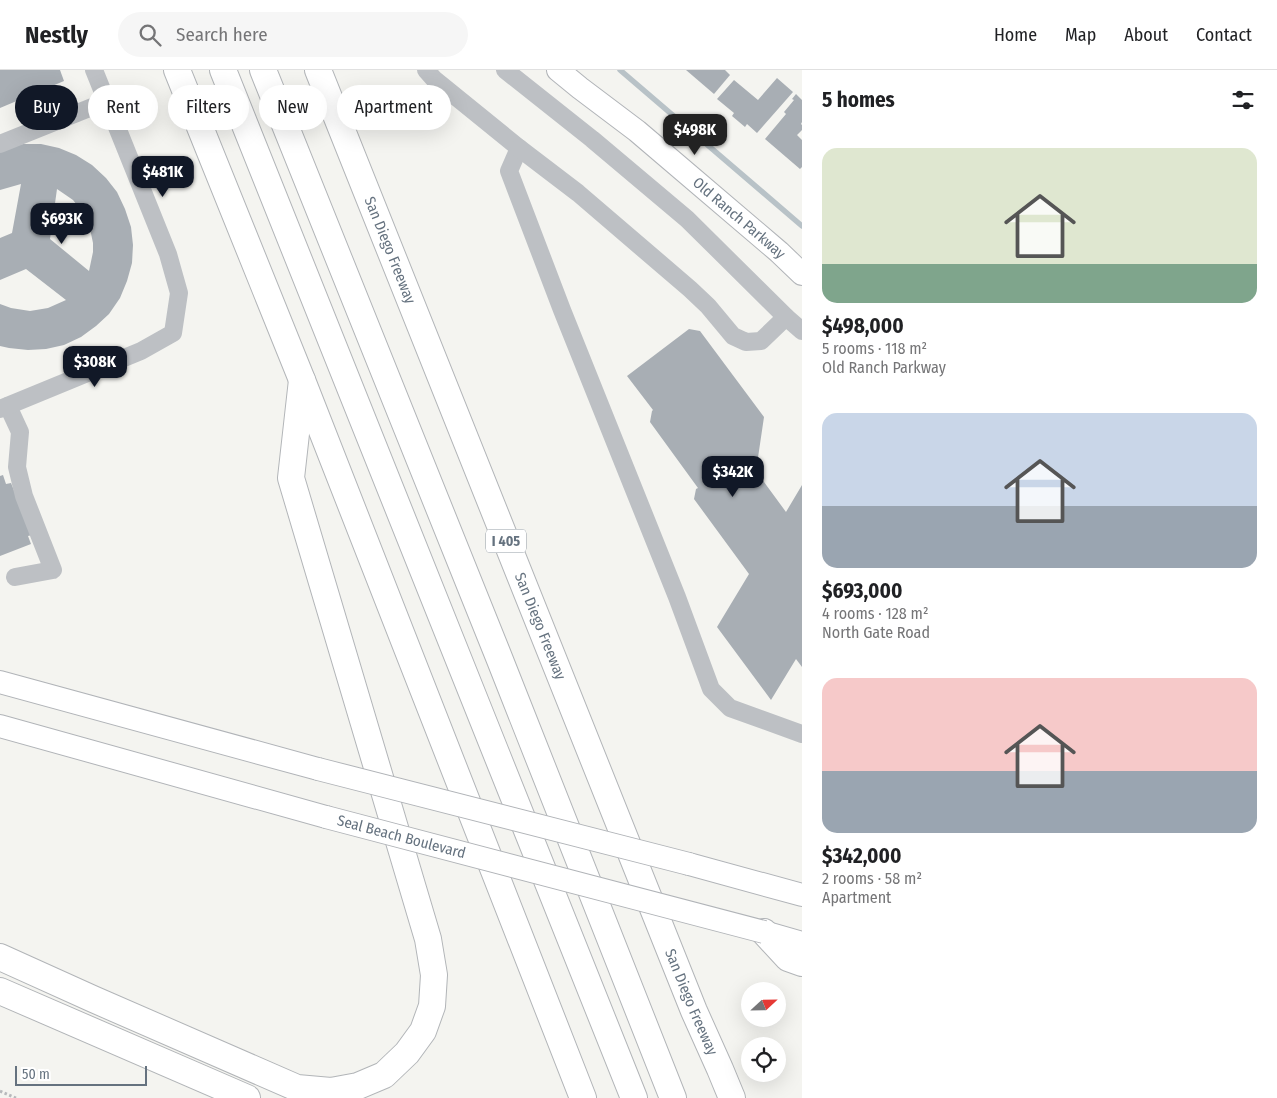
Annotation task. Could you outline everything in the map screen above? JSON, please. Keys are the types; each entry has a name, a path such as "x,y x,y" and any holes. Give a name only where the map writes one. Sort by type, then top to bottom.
{"highway":[{"path":"177,70 302,380 583,1098"},
{"path":"223,70 634,1098"},
{"path":"263,70 500,660 673,1098"},
{"name":"San Diego Freeway","path":"318,70 694,1011 732,1098"},
{"path":"0,957 298,1088 331,1091 358,1086 384,1075 408,1053 423,1031 432,1006 434,975 428,938 291,478 302,380"},
{"path":"764,932 788,958 802,963"},
{"path":"0,991 247,1098"},
{"path":"720,1069 742,1098"}],"main road":[{"name":"Old Ranch Parkway","path":"558,70 637,131 779,252 802,274"},
{"path":"0,682 318,769 802,895"},
{"name":"Seal Beach Boulevard","path":"0,726 326,817 802,943"}],"street":[{"path":"94,70 100,85"},
{"path":"426,70 434,79 519,148 578,193 690,289 708,306 733,336 746,342 761,340 786,317"},
{"path":"505,70 592,139 687,219 802,331"},
{"path":"0,144 88,107"},
{"path":"15,576 53,570 24,496 17,467 20,432 4,407 141,351 173,333 179,292 170,261 118,130"},
{"path":"519,148 509,172 677,597 711,688 730,708 802,734"}],"path":[{"path":"0,1091 16,1098"}],"building":[{"path":"0,70 60,70 64,81 55,85 15,85 15,102 0,108"},
{"path":"686,70 725,70 730,75 714,94"},
{"path":"777,78 793,92 757,133 747,124 745,127 732,116 734,113 717,99 734,80 758,100"},
{"path":"796,94 802,100 802,130 797,135 802,140 802,167 800,169 765,139 786,114 784,112 794,100 792,99"},
{"path":"23,144 41,144 59,148 76,155 92,165 117,192 131,227 132,263 120,298 109,314 96,326 81,337 64,345 28,350 0,346 0,304 30,311 48,308 66,300 26,269 0,280 0,238 12,233 21,184 0,190 0,149","holes":["57,189 73,200 85,215 89,224 93,243 89,271 50,239"]},
{"path":"689,329 700,331 764,417 756,471 786,512 802,485 802,667 796,659 771,700 717,627 749,574 694,499 696,489 698,488 650,422 653,410 627,376"},
{"path":"3,475 6,484 11,483 32,535 28,536 31,544 0,556 0,476"}],"waterway":[{"path":"620,70 802,226"}]}
